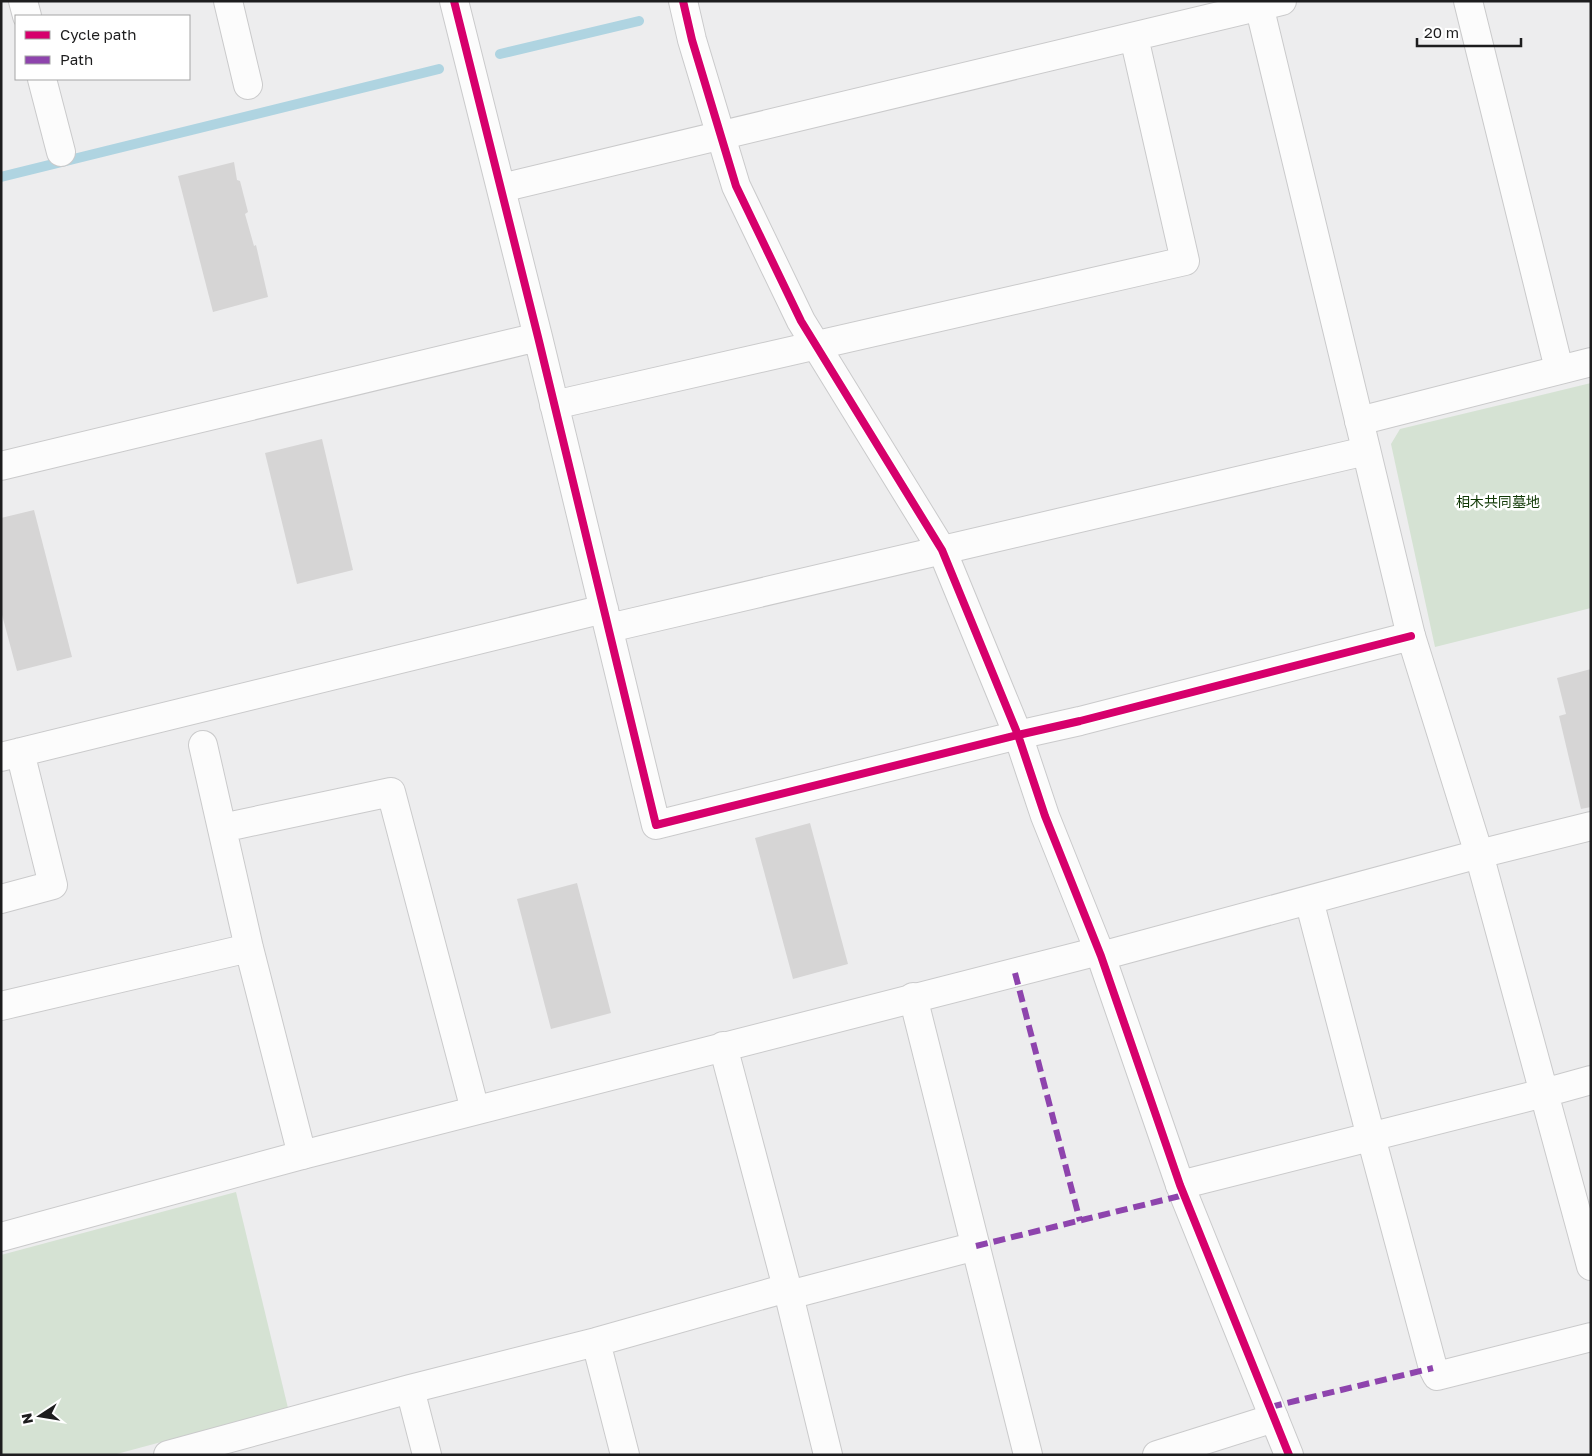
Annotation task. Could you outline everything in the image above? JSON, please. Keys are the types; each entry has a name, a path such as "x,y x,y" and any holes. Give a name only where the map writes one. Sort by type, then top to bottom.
{"street":[{"path":"23,1 27,15"},
{"path":"228,1 248,85"},
{"path":"454,1 538,336 656,825 1018,735 1080,722 1411,636"},
{"path":"683,1 692,40 736,186 801,321 942,550 1018,735 1045,816 1100,953 1180,1186 1289,1455"},
{"path":"1468,1 1560,369"},
{"path":"501,188 1134,37 1267,3 1359,421 1411,636 1479,854 1591,1266"},
{"path":"554,405 1185,261 1134,37"},
{"path":"42,80 61,152"},
{"path":"1,466 538,336"},
{"path":"1359,421 1591,362"},
{"path":"1,899 53,885 11,754 606,618 942,550 1366,451"},
{"path":"203,745 249,948 302,1155"},
{"path":"222,828 391,792 475,1110"},
{"path":"1,1237 475,1110 913,998 1309,900 1591,826"},
{"path":"1309,900 1433,1368 1437,1376 1591,1337"},
{"path":"1,1006 249,948"},
{"path":"913,998 1028,1455"},
{"path":"723,1046 788,1292 828,1455"},
{"path":"1180,1186 1591,1080"},
{"path":"168,1455 410,1389 976,1246"},
{"path":"596,1342 626,1455"},
{"path":"410,1389 427,1455"},
{"path":"1157,1455 1274,1418"}],"green space":[{"name":"相木共同墓地","path":"1591,383 1591,608 1435,647 1391,444 1400,429"},
{"path":"236,1192 288,1408 113,1455 1,1455 1,1255"}],"building":[{"path":"234,162 237,180 240,181 248,212 245,214 254,246 256,245 268,297 213,312 178,176"},
{"path":"322,439 353,570 297,584 265,453"},
{"path":"34,510 72,657 17,671 1,611 1,518"},
{"path":"1591,669 1591,807 1581,809 1559,716 1566,714 1557,678"},
{"path":"810,823 848,964 793,979 755,838"},
{"path":"577,883 611,1013 551,1029 517,899"}],"waterway":[{"path":"500,54 639,21"},
{"path":"1,177 439,69"}],"marked path":[{"path":"1015,973 1080,1221"},
{"path":"976,1246 1184,1195"},
{"path":"1270,1407 1433,1368"}],"cycle path":[{"path":"454,1 538,337 656,825 1080,721 1411,636"},
{"path":"683,1 692,40 736,186 801,321 942,550 1018,735 1045,816 1101,956 1180,1185 1289,1455"}]}
